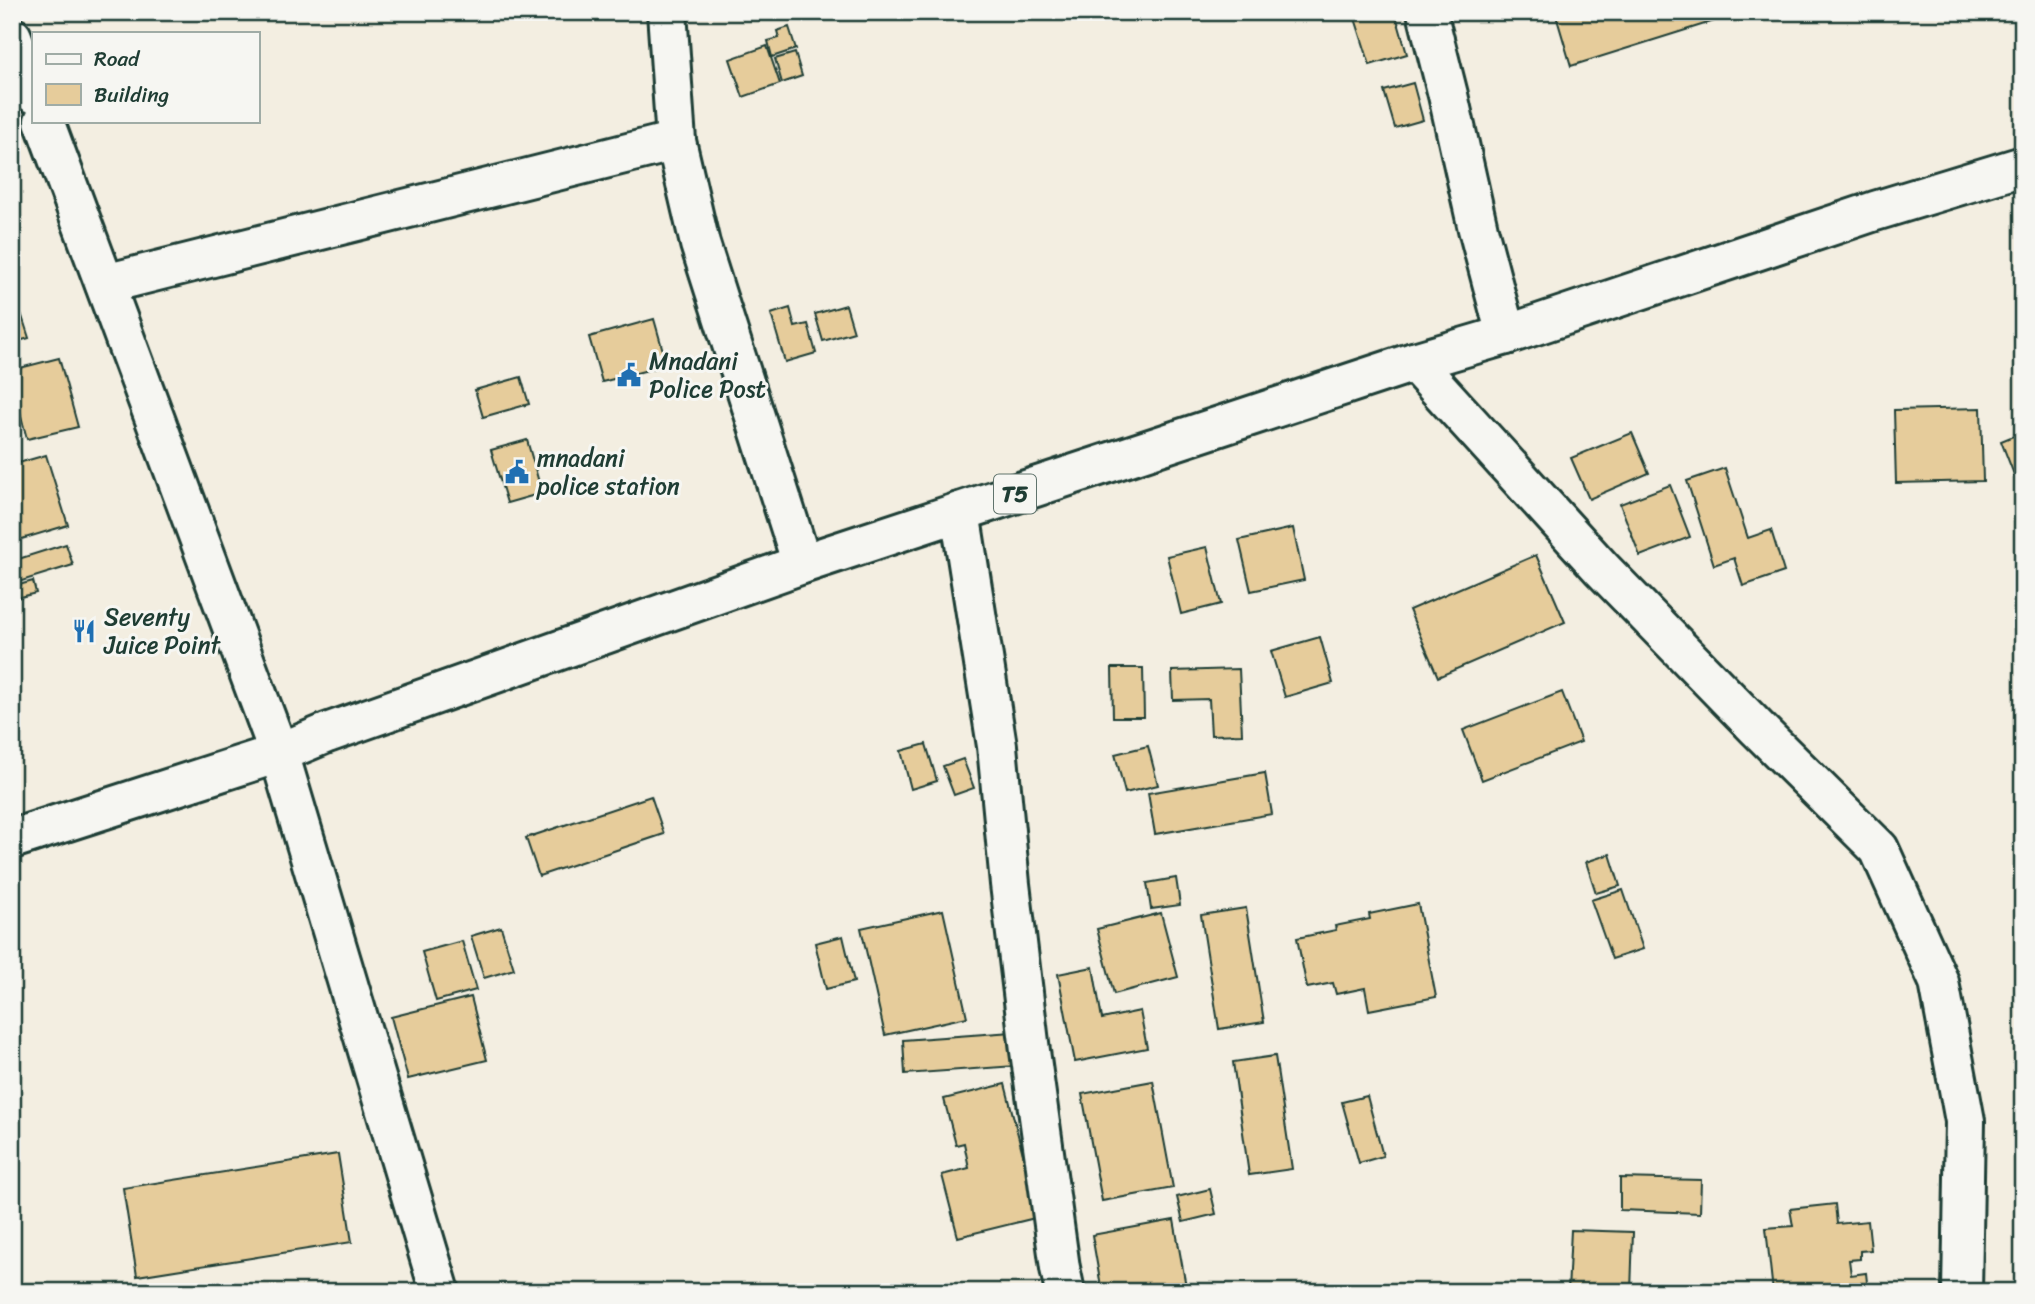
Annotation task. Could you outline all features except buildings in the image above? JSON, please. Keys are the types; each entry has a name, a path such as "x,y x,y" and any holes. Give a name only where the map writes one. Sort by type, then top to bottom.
{"main road":[{"path":"667,12 676,141 700,244 803,564"},
{"path":"1427,12 1506,335"},
{"path":"12,37 32,90"},
{"path":"44,122 279,752 440,1292"},
{"path":"105,284 676,141"},
{"name":"T5","path":"12,839 279,752 803,564 1414,362 1506,335 1875,211 2023,166"},
{"path":"1414,362 1602,569 1879,849 1939,982 1965,1121 1962,1292"},
{"path":"960,512 997,746 1028,1037 1059,1268 1065,1292"}],"place":[{"name":"Mnadani Police Post","path":"629,375"},
{"name":"mnadani police station","path":"517,472"},
{"name":"Seventy Juice Point","path":"84,631"}]}
